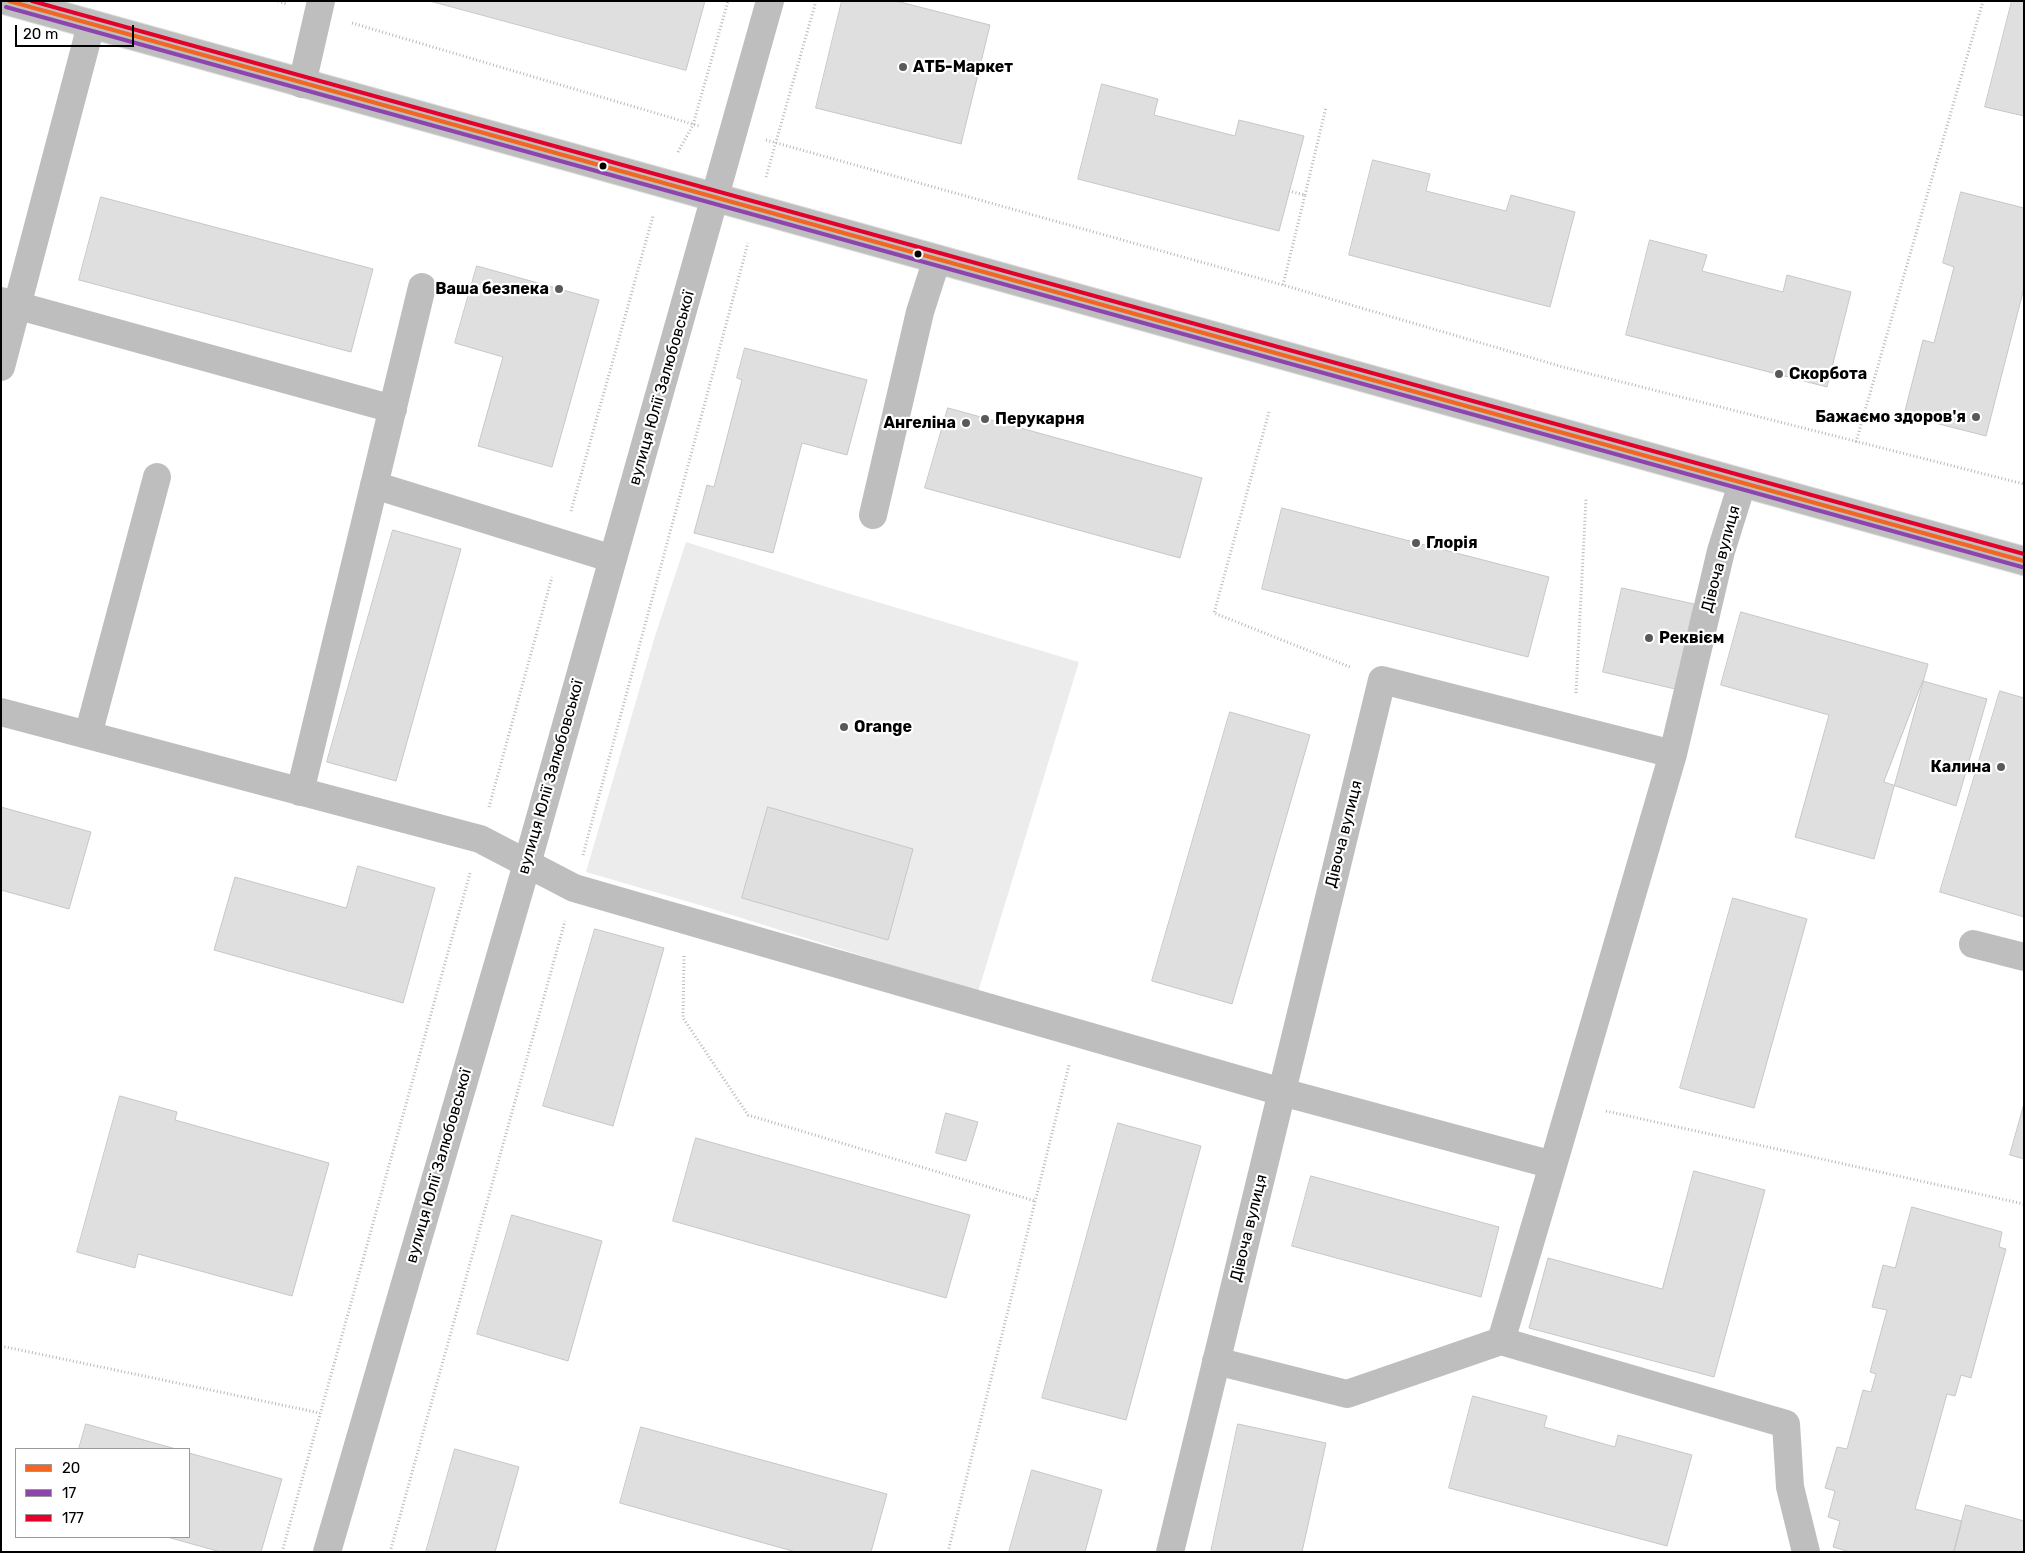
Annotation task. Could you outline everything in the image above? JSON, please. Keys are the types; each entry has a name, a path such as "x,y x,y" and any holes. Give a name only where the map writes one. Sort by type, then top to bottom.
{"street":[{"path":"8,1 2024,562"},
{"name":"вулиця Юлії Залюбовської","path":"327,1552 527,864 770,1"},
{"path":"302,84 319,7"},
{"path":"1,367 9,303 91,25"},
{"path":"873,515 920,312 937,259"},
{"path":"300,792 422,287"},
{"path":"9,303 393,409"},
{"path":"88,735 157,477"},
{"name":"Дівоча вулиця","path":"1501,1341 1673,754 1721,551 1742,484"},
{"path":"374,485 613,559"},
{"path":"1382,680 1574,727 1673,754"},
{"name":"Дівоча вулиця","path":"1170,1552 1382,680"},
{"path":"1,712 480,840 574,888 1282,1092 1553,1165"},
{"path":"1974,944 2024,957"},
{"path":"1216,1361 1347,1394 1501,1341 1786,1424 1790,1487 1806,1552"}],"path":[{"path":"278,1 319,7 693,125 728,1"},
{"path":"816,1 775,142 1283,285 1563,367 2024,484"},
{"path":"1856,442 1982,1"},
{"path":"1283,285 1326,107"},
{"path":"1289,191 1305,195"},
{"path":"282,1552 648,236"},
{"path":"1268,412 1214,613 1382,680"},
{"path":"1574,727 1586,499"},
{"path":"685,921 682,1018 748,1115 1035,1201"},
{"path":"948,1552 1077,1033"},
{"path":"1571,1104 2024,1204"},
{"path":"1,1346 320,1413"}],"shaded area":[{"name":"Orange","path":"686,542 830,588 1079,662 978,992 703,906 586,872 655,636"}],"building":[{"path":"430,1 705,1 686,70"},
{"name":"АТБ-Маркет","path":"842,1 896,1 990,25 961,144 816,108"},
{"path":"2012,1 2024,1 2024,116 1985,107"},
{"path":"1102,84 1158,99 1154,115 1235,136 1239,120 1304,136 1279,231 1078,179"},
{"path":"1373,160 1430,174 1426,191 1506,211 1511,195 1575,212 1550,307 1349,255"},
{"path":"1961,192 2024,208 2024,288 1986,436 1904,415 1923,340 1934,343 1954,267 1943,263"},
{"path":"101,197 373,269 351,352 79,280"},
{"path":"1650,240 1707,255 1702,271 1783,292 1787,275 1851,292 1827,387 1626,335"},
{"path":"477,266 599,300 552,467 478,446 503,357 455,343"},
{"path":"745,348 867,380 847,455 802,443 773,553 694,533 707,485 714,487 742,380 737,378"},
{"path":"948,408 1202,478 1180,558 925,488"},
{"path":"1282,508 1549,577 1528,657 1262,589"},
{"path":"393,530 461,549 396,781 327,762"},
{"name":"Реквієм","path":"1622,588 1694,604 1675,689 1603,672"},
{"path":"1741,612 1928,664 1874,859 1795,837 1829,715 1721,685"},
{"path":"1923,681 1987,699 1956,806 1884,782"},
{"name":"Калина","path":"2000,691 2024,698 2024,917 1940,892"},
{"path":"1230,712 1310,735 1232,1004 1152,981"},
{"path":"1,807 91,832 69,909 1,890"},
{"path":"768,807 913,849 888,940 742,898"},
{"path":"358,866 435,888 403,1003 214,950 235,877 346,908"},
{"path":"1733,898 1807,919 1754,1108 1680,1088"},
{"path":"595,929 664,948 613,1126 543,1106"},
{"path":"120,1096 177,1112 175,1120 329,1163 292,1296 138,1254 135,1268 77,1252"},
{"path":"2024,1104 2024,1159 2010,1155"},
{"path":"946,1113 978,1122 966,1161 936,1153"},
{"path":"1118,1123 1201,1146 1126,1420 1042,1398"},
{"path":"696,1138 970,1215 946,1298 673,1221"},
{"path":"1694,1171 1765,1190 1714,1377 1529,1328 1548,1258 1662,1289"},
{"path":"1311,1176 1499,1227 1481,1297 1292,1246"},
{"path":"1912,1207 2002,1232 1999,1247 2006,1249 1971,1378 1961,1375 1955,1396 1947,1394 1915,1509 1962,1521 1954,1552 1850,1552 1833,1547 1840,1521 1828,1517 1835,1491 1825,1488 1837,1447 1847,1449 1863,1390 1871,1392 1876,1374 1870,1372 1887,1310 1872,1307 1883,1265 1895,1268"},
{"path":"512,1215 602,1241 568,1361 477,1334"},
{"path":"1473,1396 1547,1416 1544,1427 1615,1447 1618,1435 1692,1455 1667,1546 1449,1488"},
{"path":"86,1424 172,1448 79,1448"},
{"path":"1238,1424 1326,1443 1302,1552 1211,1552"},
{"path":"641,1427 887,1494 871,1552 796,1552 620,1503"},
{"path":"455,1449 519,1467 495,1552 426,1552"},
{"path":"190,1453 282,1479 261,1552 221,1552 171,1538 190,1538"},
{"path":"1032,1470 1102,1490 1085,1552 1009,1552"},
{"path":"1966,1505 2024,1521 2024,1552 1954,1552"}],"transit line":[{"name":"20","path":"9,1 2024,561"},
{"name":"177","path":"32,1 2024,554"},
{"name":"17","path":"6,7 2022,567"}],"place":[{"name":"АТБ-Маркет","path":"903,67"},
{"name":"Ваша безпека","path":"559,289"},
{"name":"Скорбота","path":"1779,374"},
{"name":"Бажаємо здоров'я","path":"1976,417"},
{"name":"Перукарня","path":"985,419"},
{"name":"Ангеліна","path":"966,423"},
{"name":"Глорія","path":"1416,543"},
{"name":"Реквієм","path":"1649,638"},
{"name":"Orange","path":"844,727"},
{"name":"Калина","path":"2001,767"}]}
